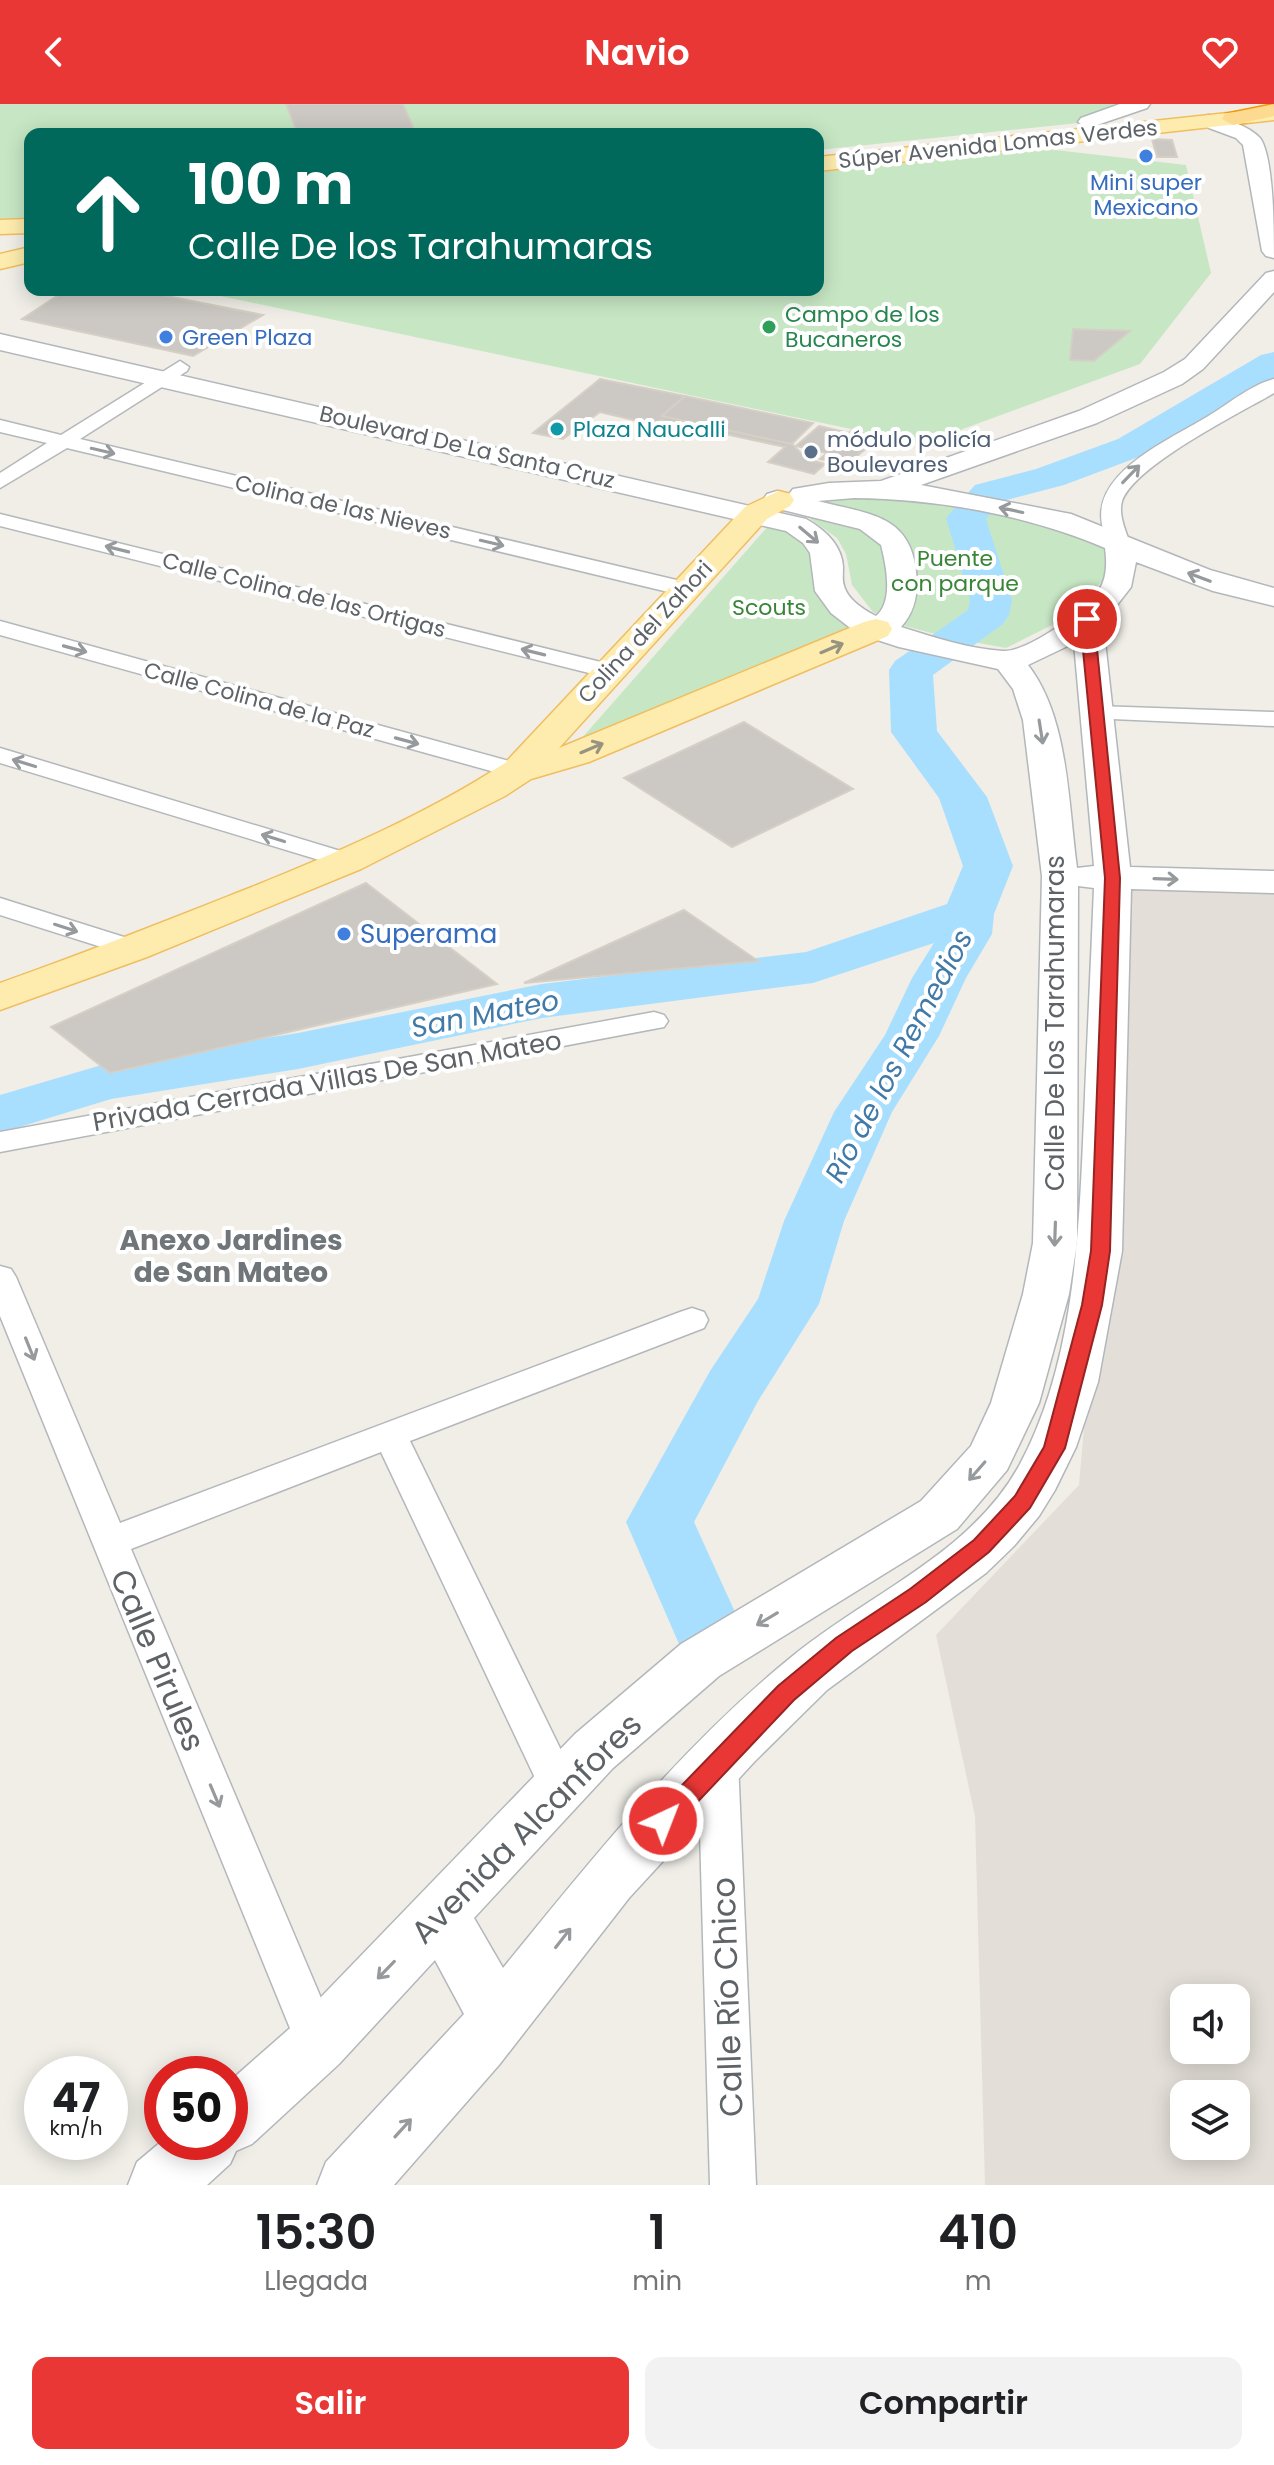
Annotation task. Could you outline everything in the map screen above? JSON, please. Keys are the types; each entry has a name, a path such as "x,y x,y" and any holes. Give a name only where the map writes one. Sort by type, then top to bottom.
{"main road":[{"path":"1088,122 1140,104"},
{"name":"Súper Avenida Lomas Verdes","path":"824,150 1088,122 1208,113 1233,119 1274,112"},
{"path":"1208,113 1253,143 1274,251"},
{"name":"Súper Avenida Lomas Verdes","path":"824,163 1144,129 1208,113"},
{"path":"1088,122 1144,129"},
{"path":"0,227 24,226"},
{"path":"0,235 24,233"},
{"path":"0,251 24,249"},
{"path":"0,262 24,256"},
{"path":"885,488 1088,417 1173,378 1194,364 1274,278"},
{"name":"Boulevard De La Santa Cruz","path":"0,330 171,372 767,507 870,523 895,541 900,567 899,603 889,634"},
{"name":"Boulevard De La Santa Cruz","path":"0,342 171,372"},
{"name":"Boulevard De La Santa Cruz","path":"767,507 844,490 885,488 946,496 1076,526 1212,583 1274,597"},
{"name":"Boulevard De La Santa Cruz","path":"767,507 811,533 825,555 830,591 845,610 889,634 1009,662"},
{"name":"Colina del Zahori","path":"518,771 685,589 767,507"},
{"path":"1009,662 1036,651 1087,619 1113,594 1122,562 1119,544"},
{"name":"Calle De los Tarahumaras","path":"718,1761 786,1693 844,1645 918,1596 982,1546 1022,1502 1054,1448 1092,1305 1100,1251 1113,878 1087,619"},
{"path":"0,997 133,949 348,861 492,788 518,771 576,754 889,634"},
{"name":"Calle De los Tarahumaras","path":"1009,662 1029,688 1040,720 1060,876 1055,1243 1046,1294 1015,1403"},
{"path":"1060,876 1274,882"},
{"name":"Avenida Alcanfores","path":"248,2106 318,2043 577,1769 700,1660 939,1515 990,1457 1015,1403"},
{"path":"349,2185 509,2007 608,1881 718,1761"},
{"path":"441,1914 509,2007"},
{"path":"160,2185 188,2160"}],"street":[{"path":"0,482 171,372"},
{"path":"1119,544 1110,512 1113,498 1138,466 1274,385"},
{"name":"Colina de las Nieves","path":"0,426 685,589"},
{"name":"Calle Colina de las Ortigas","path":"0,520 609,671"},
{"name":"Calle Colina de la Paz","path":"0,628 518,771"},
{"path":"1097,713 1274,719"},
{"path":"0,755 348,861"},
{"path":"0,906 133,949"},
{"name":"Privada Cerrada Villas De San Mateo","path":"0,1142 654,1021"},
{"name":"Calle Pirules","path":"0,1277 318,2043"},
{"path":"109,1542 692,1320"},
{"path":"390,1435 577,1769"},
{"name":"Calle Río Chico","path":"718,1761 733,2185"}],"shaded area":[{"path":"1113,878 1274,886 1274,2185 985,2185 975,1816 936,1635 1079,1485"}],"green space":[{"path":"0,104 1120,104 1088,122 824,149 824,128 24,128 24,225 0,226"},
{"name":"Campo de los Bucaneros","path":"1029,147 1186,165 1211,273 1140,364 922,444 220,296 824,296 824,169"},
{"name":"Puente con parque","path":"917,495 1071,529 1108,549 1110,574 1062,620 1006,648 905,626 873,612 852,585 846,554 837,538 802,513 794,502 827,497"},
{"name":"Scouts","path":"770,524 800,534 811,549 816,581 827,607 854,629 574,747"}],"building":[{"path":"286,104 403,104 413,128 295,128"},
{"path":"1152,139 1172,140 1177,157 1157,157"},
{"name":"Green Plaza","path":"57,296 166,296 263,315 193,356 22,319"},
{"path":"1073,329 1130,331 1094,361 1070,360"},
{"name":"Plaza Naucalli","path":"600,379 685,396 662,416 792,444 807,459 825,464 814,474 768,462 785,447 661,420 654,425 600,412 563,439 533,433"},
{"path":"685,396 813,423 792,444 662,416"},
{"path":"819,426 879,437 847,465 820,459 827,453 796,446"},
{"path":"744,722 853,789 732,847 624,778"},
{"name":"Superama","path":"366,883 497,984 110,1073 51,1027"},
{"path":"684,910 758,961 524,983"}],"waterway":[{"name":"Río de los Remedios","path":"968,914 988,866 963,797 914,732 911,670 988,615 991,600 966,518 989,493 1050,477 1131,447 1274,363"},
{"name":"San Mateo","path":"0,1114 105,1082 298,1051 542,1001 813,967 968,914"},
{"name":"Río de los Remedios","path":"704,1623 660,1522 733,1388 788,1304 814,1221 863,1112 912,1036 939,978 966,934 968,914"}],"place":[{"name":"Mini super Mexicano","path":"1146,156"},
{"name":"Campo de los Bucaneros","path":"769,327"},
{"name":"Green Plaza","path":"166,337"},
{"name":"Plaza Naucalli","path":"557,429"},
{"name":"módulo policía Boulevares","path":"811,452"},
{"name":"Superama","path":"344,934"}],"district":[{"name":"Anexo Jardines de San Mateo","path":"231,1256"}],"route":[{"path":"663,1821 786,1693 844,1645 918,1596 982,1546 1022,1502 1054,1448 1092,1305 1100,1251 1113,878 1087,619"}]}
